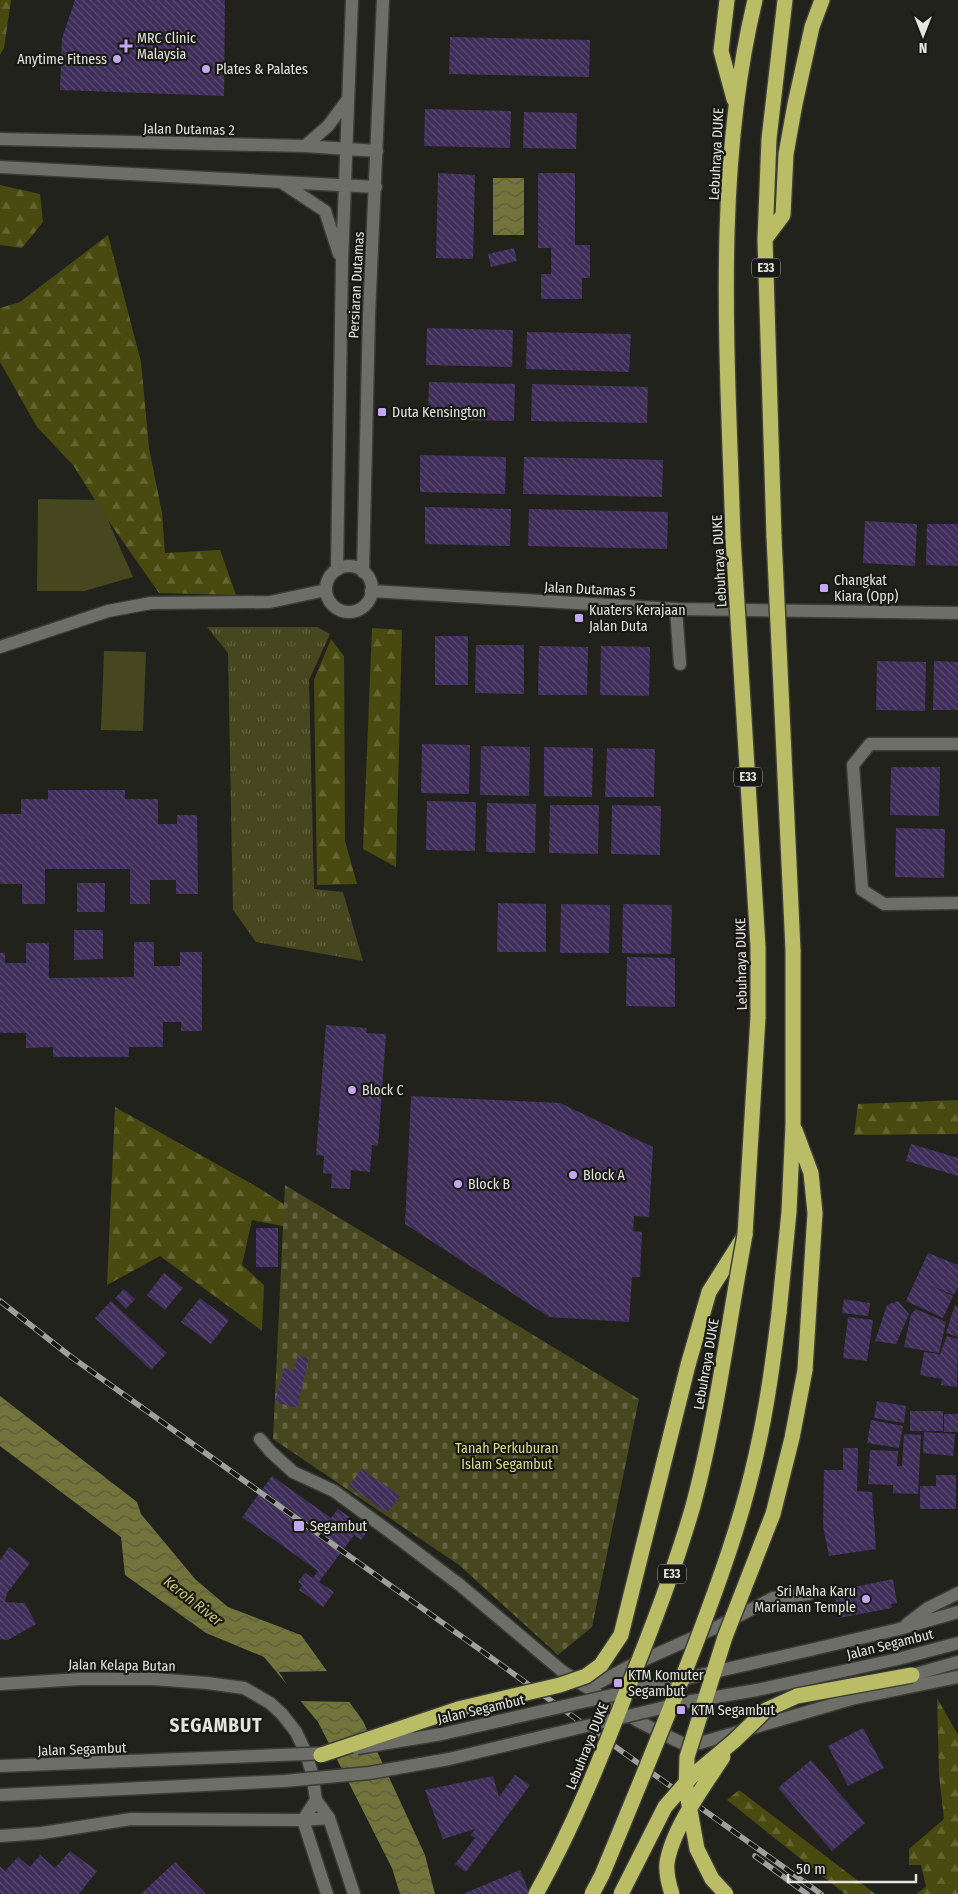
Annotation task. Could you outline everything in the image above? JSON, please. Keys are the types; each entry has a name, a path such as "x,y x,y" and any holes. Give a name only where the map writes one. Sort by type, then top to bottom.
{"highway":[{"path":"727,0 721,51 735,103"},
{"name":"Lebuhraya DUKE","path":"536,1894 554,1862 597,1768 676,1564 693,1504 717,1400 745,1235 754,1119 758,947 733,538 727,302 728,236 735,103 755,0"},
{"name":"E33","path":"592,1894 660,1737 716,1588 756,1456 770,1385 779,1313 789,1212 793,1124 793,950 774,537 765,238 769,139 785,0"},
{"path":"765,238 783,215 786,154 795,104 812,27 822,0"},
{"name":"E33","path":"726,1894 712,1879 696,1849 685,1773 687,1757 725,1637 773,1514 792,1438 805,1370 815,1213 811,1174 793,1124"},
{"path":"320,1755 458,1709 560,1685 586,1676 601,1665 621,1635 688,1365 710,1292 745,1235"},
{"path":"621,1894 665,1807 691,1777 734,1741 766,1710 779,1702 797,1696 912,1675"},
{"path":"672,1894 667,1864 676,1835 700,1791 734,1741"}],"street":[{"name":"Persiaran Dutamas","path":"337,570 344,186 352,0"},
{"name":"Persiaran Dutamas","path":"363,572 369,315 383,0"},
{"path":"305,146 328,126 348,99"},
{"name":"Jalan Dutamas 2","path":"0,139 305,146 377,151"},
{"path":"0,167 376,188"},
{"path":"281,182 325,211 342,262"},
{"path":"350,566 363,572 370,581 371,591 365,605 360,609 346,612 334,606 329,600 326,590 328,580 337,570 350,566"},
{"path":"0,647 108,612 151,603 270,602 326,590"},
{"name":"Jalan Dutamas 5","path":"371,591 676,609 958,613"},
{"path":"676,609 680,664"},
{"path":"958,744 870,744 853,766 862,890 884,904 958,903"},
{"path":"260,1439 270,1451 294,1472 342,1496 460,1585 562,1671 638,1721 682,1742 700,1743 855,1698 958,1678"},
{"path":"899,1630 928,1608 958,1592"},
{"path":"589,1688 628,1666 717,1627 773,1598 809,1594"},
{"name":"Jalan Segambut","path":"0,1766 320,1755 442,1734 899,1630 958,1612"},
{"name":"Jalan Segambut","path":"0,1795 284,1781 369,1773 449,1759 686,1702 757,1690 898,1659 958,1643"},
{"path":"757,1690 816,1682 912,1675 958,1662"},
{"name":"Jalan Kelapa Butan","path":"0,1684 72,1679 153,1679 244,1688 270,1703 282,1714 296,1732 312,1773 316,1800"},
{"path":"303,1820 316,1800 329,1818 354,1894"},
{"path":"0,1836 42,1834 131,1819 303,1820 329,1818"},
{"path":"303,1820 327,1894"}],"green space":[{"path":"0,0 11,0 4,48 0,55"},
{"path":"0,185 40,194 43,222 22,248 0,245"},
{"path":"108,235 141,362 149,448 162,513 165,553 220,550 236,595 159,593 105,516 73,465 37,427 0,362 0,308 20,302"},
{"path":"38,499 99,500 133,577 84,591 37,591"},
{"path":"207,627 317,627 330,634 309,680 314,889 343,892 363,961 256,942 233,910 228,653"},
{"path":"372,628 402,630 396,867 363,849"},
{"path":"331,639 344,656 345,841 357,884 317,885 314,680"},
{"path":"104,651 146,652 143,731 101,730"},
{"path":"958,1100 958,1134 854,1135 858,1104"},
{"path":"115,1107 259,1188 293,1210 288,1227 252,1220 242,1265 264,1285 262,1331 160,1256 107,1285"},
{"name":"Tanah Perkuburan Islam Segambut","path":"285,1185 639,1399 592,1627 558,1655 459,1565 273,1439"},
{"path":"937,1698 958,1735 958,1894 916,1894 926,1887 921,1865 909,1865 909,1849 944,1819 939,1775"},
{"path":"739,1790 875,1894 845,1894 727,1800"}],"water":[{"path":"493,178 524,178 524,235 493,235"},
{"name":"Keroh River","path":"0,1396 137,1502 141,1514 195,1579 228,1607 301,1635 363,1721 425,1855 435,1894 400,1894 392,1868 318,1722 264,1657 206,1633 125,1575 121,1537 0,1446"}],"pier":[{"path":"331,1671 353,1702 297,1701 279,1672"}],"building":[{"path":"75,0 225,0 224,96 60,90 62,38"},
{"path":"450,37 590,40 589,77 449,74"},
{"path":"425,109 511,111 510,148 424,146"},
{"path":"524,112 577,113 576,149 523,148"},
{"path":"438,173 475,175 473,259 436,258"},
{"path":"538,173 575,173 575,245 590,245 590,278 582,278 582,299 541,299 541,274 551,274 551,248 538,248"},
{"path":"514,248 517,261 491,267 488,254"},
{"path":"427,328 513,330 512,367 426,365"},
{"path":"527,332 631,334 629,372 526,369"},
{"path":"429,382 515,384 514,421 428,419"},
{"path":"532,384 648,387 647,423 531,421"},
{"path":"420,455 506,457 505,494 420,492"},
{"path":"524,457 663,460 662,497 523,494"},
{"path":"425,507 511,509 510,546 425,544"},
{"path":"529,509 668,512 667,549 528,546"},
{"path":"865,521 917,524 915,566 863,563"},
{"path":"927,524 958,524 958,566 926,565"},
{"path":"435,636 468,636 468,685 435,685"},
{"path":"476,645 524,645 524,694 475,693"},
{"path":"539,646 588,647 587,695 538,695"},
{"path":"601,646 650,647 649,696 600,695"},
{"path":"877,661 926,662 925,711 876,710"},
{"path":"934,661 958,662 958,710 933,710"},
{"path":"422,744 470,745 469,794 421,793"},
{"path":"481,746 530,747 529,796 480,795"},
{"path":"544,747 593,748 592,797 544,796"},
{"path":"607,748 655,749 654,797 605,797"},
{"path":"891,767 940,767 939,816 890,815"},
{"path":"48,790 125,790 125,799 158,799 158,824 177,824 177,815 197,815 198,894 176,894 176,880 150,880 150,904 130,904 130,869 45,869 45,904 22,904 22,884 0,884 0,814 21,814 21,799 48,799"},
{"path":"427,801 476,802 475,851 426,850"},
{"path":"487,803 536,804 535,853 486,852"},
{"path":"550,805 599,805 598,854 549,853"},
{"path":"612,805 661,806 660,855 611,854"},
{"path":"896,828 945,829 944,878 895,877"},
{"path":"77,883 105,883 105,912 77,912"},
{"path":"498,903 546,904 546,952 497,952"},
{"path":"561,904 610,905 609,953 560,953"},
{"path":"623,904 672,905 671,954 622,953"},
{"path":"74,930 103,930 103,959 74,960"},
{"path":"134,942 154,942 154,966 180,966 180,952 202,952 202,1031 181,1031 181,1022 163,1022 163,1047 129,1047 129,1057 53,1057 53,1047 26,1048 26,1033 0,1033 0,953 5,953 5,963 26,963 26,943 49,943 49,978 134,977"},
{"path":"627,957 675,958 675,1007 626,1006"},
{"name":"Block C","path":"326,1025 367,1028 366,1033 386,1034 378,1146 372,1145 370,1172 351,1170 350,1189 331,1188 332,1174 323,1173 324,1156 316,1155"},
{"path":"411,1096 560,1103 653,1147 649,1217 634,1216 633,1231 642,1232 640,1277 632,1277 629,1322 549,1317 405,1224"},
{"path":"911,1144 958,1158 958,1176 906,1161"},
{"path":"256,1228 278,1228 278,1267 256,1267"},
{"path":"928,1253 958,1265 958,1287 954,1295 929,1285 953,1296 943,1318 906,1301"},
{"path":"164,1273 183,1288 165,1310 147,1295"},
{"path":"124,1289 135,1299 126,1309 115,1298"},
{"path":"200,1298 229,1320 211,1344 181,1322"},
{"path":"844,1299 870,1303 868,1316 842,1313"},
{"path":"111,1301 167,1353 151,1370 95,1318"},
{"path":"898,1301 909,1314 896,1344 875,1341 887,1305"},
{"path":"955,1305 958,1306 958,1337 946,1333"},
{"path":"916,1309 946,1322 939,1353 904,1347 911,1314"},
{"path":"848,1317 873,1320 867,1361 843,1358"},
{"path":"947,1336 958,1339 957,1387 941,1385 942,1379 920,1375 924,1352 940,1354"},
{"path":"298,1356 309,1358 297,1408 275,1402 284,1368 294,1370"},
{"path":"877,1401 906,1406 904,1423 874,1418"},
{"path":"910,1411 943,1411 943,1431 910,1431"},
{"path":"944,1414 958,1414 958,1432 944,1432"},
{"path":"871,1420 903,1426 899,1448 867,1443"},
{"path":"924,1432 955,1434 953,1456 923,1453"},
{"path":"904,1434 921,1435 918,1494 893,1493 893,1485 868,1484 870,1450 898,1451 897,1466 902,1466"},
{"path":"843,1448 858,1448 857,1491 872,1492 876,1549 829,1556 823,1526 824,1470 843,1470"},
{"path":"362,1469 400,1496 387,1513 349,1486"},
{"path":"936,1475 956,1475 956,1509 920,1509 920,1486 936,1486"},
{"name":"Segambut","path":"272,1476 331,1518 338,1509 351,1518 349,1521 366,1533 361,1540 354,1535 319,1582 334,1592 323,1607 299,1590 302,1585 298,1582 305,1573 313,1578 318,1571 242,1517"},
{"path":"9,1547 30,1563 7,1593 5,1602 25,1603 36,1624 8,1640 0,1639 0,1560"},
{"name":"Sri Maha Karu Mariaman Temple","path":"893,1579 897,1603 891,1604 892,1608 839,1618 835,1595 845,1593 844,1589"},
{"path":"863,1728 884,1768 848,1786 828,1746"},
{"path":"811,1760 865,1823 832,1851 778,1788"},
{"path":"515,1775 530,1785 466,1872 455,1864 475,1838 471,1835 475,1829 443,1839 425,1790 493,1776 499,1797"},
{"path":"70,1851 97,1871 79,1894 0,1894 0,1866 5,1871 18,1857 30,1867 40,1855 55,1868"},
{"path":"175,1862 206,1894 141,1894"},
{"path":"520,1870 530,1894 463,1894"}],"railway":[{"path":"0,1301 70,1356 821,1894"},
{"path":"755,1856 807,1894"}],"place":[{"name":"MRC Clinic Malaysia","path":"126,46"},
{"name":"Anytime Fitness","path":"117,59"},
{"name":"Plates & Palates","path":"206,69"},
{"name":"Duta Kensington","path":"382,412"},
{"name":"Changkat Kiara (Opp)","path":"824,588"},
{"name":"Kuaters Kerajaan Jalan Duta","path":"579,618"},
{"name":"Block C","path":"352,1090"},
{"name":"Block A","path":"573,1175"},
{"name":"Block B","path":"458,1184"},
{"name":"Segambut","path":"299,1526"},
{"name":"Sri Maha Karu Mariaman Temple","path":"866,1599"},
{"name":"KTM Komuter Segambut","path":"618,1683"},
{"name":"KTM Segambut","path":"681,1710"}],"district":[{"name":"SEGAMBUT","path":"216,1725"}]}
